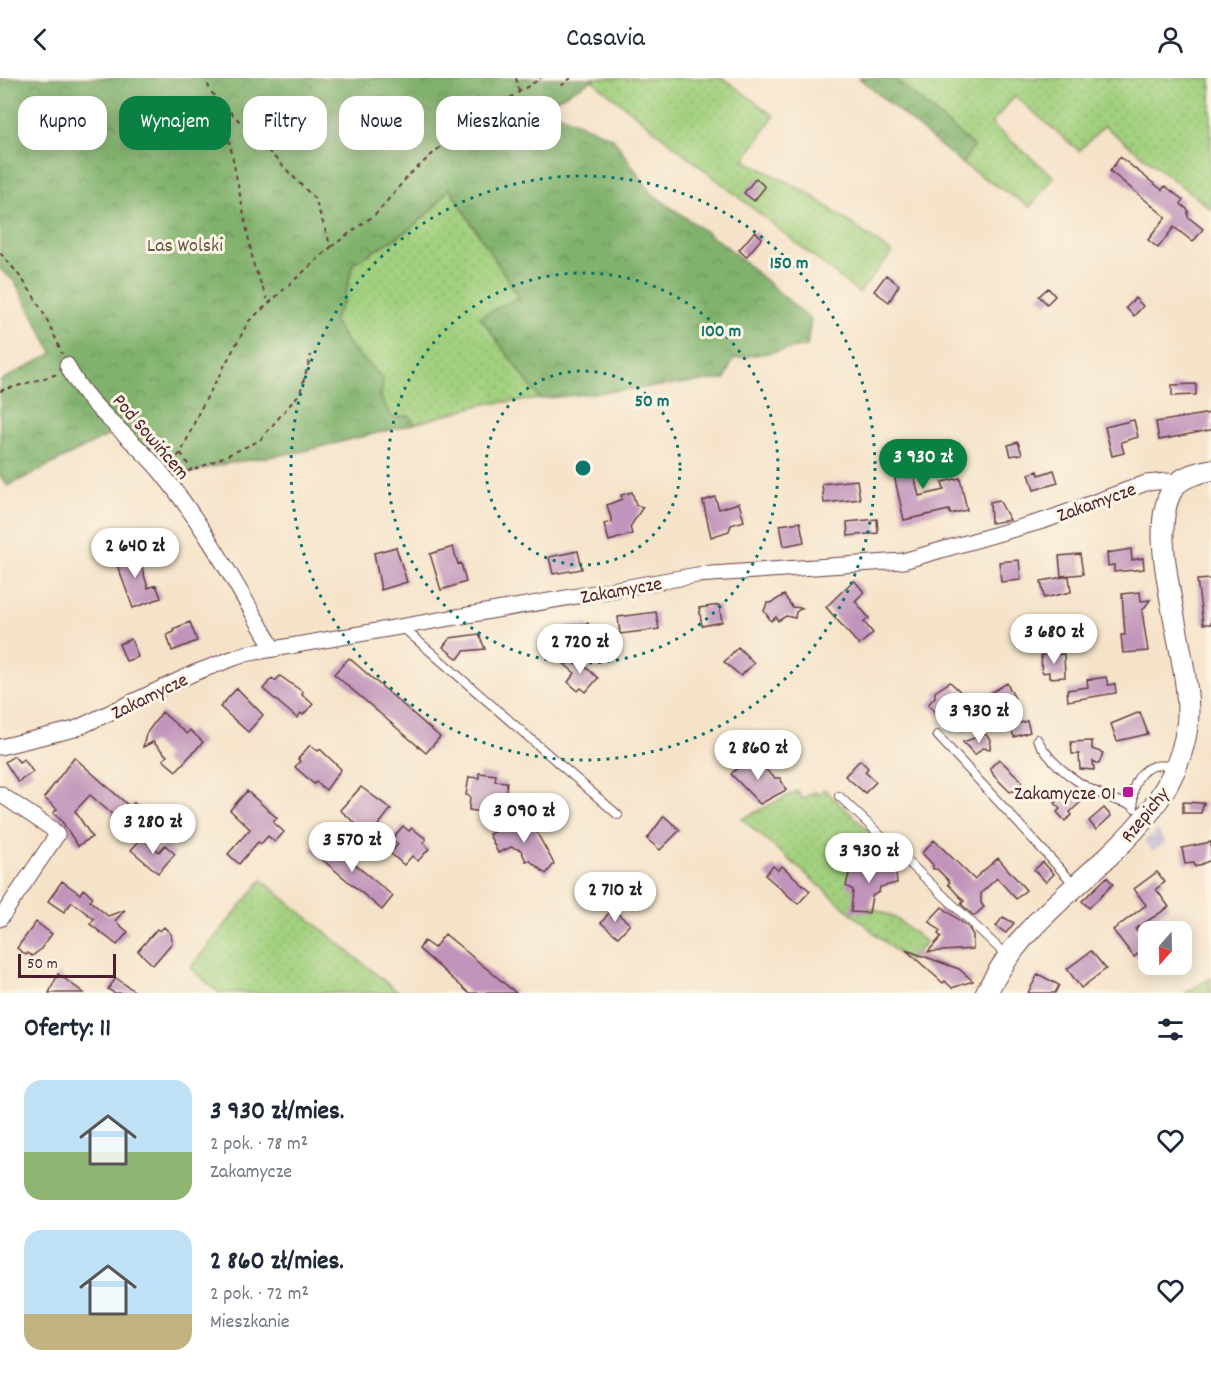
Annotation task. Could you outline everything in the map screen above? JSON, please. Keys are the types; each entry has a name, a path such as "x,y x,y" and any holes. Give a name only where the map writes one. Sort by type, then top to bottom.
{"street":[{"name":"Pod Sowińcem","path":"68,368 79,386 159,471 188,510 273,648"},
{"name":"Zakamycze","path":"0,747 75,729 194,673 245,654 697,575 903,561 1046,520 1146,483 1168,481 1176,484 1198,472 1211,470"},
{"name":"Rzepichy","path":"986,993 1028,932 1076,886 1138,813 1166,790 1177,769 1187,730 1189,697 1163,532 1168,496 1176,484"},
{"path":"0,794 51,828 57,835 0,919"}],"lane":[{"path":"400,626 618,815"},
{"path":"937,735 1076,886"},
{"path":"1036,739 1045,754 1102,797 1138,813 1135,782 1145,767 1162,765 1177,769"},
{"path":"839,796 1009,957"}],"path":[{"path":"206,78 210,90 215,96"},
{"path":"516,78 519,92"},
{"path":"159,471 181,453 199,412 249,321 331,247 377,213 408,176 458,131 541,78"},
{"path":"561,86 571,78"},
{"path":"231,113 315,199 331,247"},
{"path":"231,150 254,266 267,299"},
{"path":"0,253 30,289 47,318 68,368 0,391"},
{"path":"159,471 192,471 259,441 300,393 311,355"},
{"path":"181,453 192,471"}],"shaded area":[{"path":"1158,830 1166,843 1152,851 1145,841"}],"green space":[{"name":"Las Wolski","path":"0,78 596,78 561,97 436,96 436,150 561,150 561,115 613,138 651,193 727,247 811,320 807,346 733,359 725,379 540,399 480,317 519,297 449,188 418,223 353,263 344,301 333,320 350,347 383,378 381,398 391,417 410,416 414,424 300,452 229,463 167,478 115,432 8,486 0,476 0,381 53,353 15,282 0,269"},
{"path":"596,78 723,78 774,116 744,160 808,193 892,253 859,293 593,81"},
{"path":"859,78 893,78 974,146 962,164"},
{"path":"893,78 1211,78 1211,209 1104,126 1079,151 1015,96 991,124 1054,177 1030,207 962,164 974,146"},
{"path":"449,188 519,297 481,318 540,399 483,404 414,424 410,417 391,417 381,398 382,378 350,347 333,320 344,301 353,263 418,223"},
{"path":"824,789 901,861 874,869 869,913 872,908 894,917 926,942 908,962 742,819 797,791 802,799 815,792 818,795"},
{"path":"262,880 399,993 219,993 190,968"},
{"path":"1211,978 1211,993 1185,993"}],"building":[{"path":"1120,157 1162,190 1165,186 1183,200 1181,204 1188,210 1188,217 1203,229 1193,242 1174,227 1158,248 1148,240 1166,217 1110,171"},
{"path":"756,178 765,187 754,201 744,193"},
{"path":"755,231 762,238 746,257 739,250"},
{"path":"886,275 899,285 889,302 874,291"},
{"path":"1048,288 1055,296 1047,304 1039,296"},
{"path":"1135,298 1143,306 1134,316 1126,308"},
{"path":"1196,384 1196,395 1172,396 1172,385"},
{"path":"1211,413 1211,430 1159,440 1156,422"},
{"path":"1134,420 1138,437 1121,442 1124,453 1112,456 1105,427"},
{"path":"1018,442 1022,454 1011,456 1008,445"},
{"path":"907,444 919,496 944,490 942,482 960,478 967,510 950,514 949,510 904,520 888,448"},
{"path":"1054,470 1058,483 1034,490 1029,474 1038,471 1039,475"},
{"path":"857,480 860,499 824,503 822,484"},
{"path":"632,492 636,505 643,507 630,527 632,534 609,541 604,524 612,522 607,505 622,499 621,495"},
{"path":"715,497 719,509 739,503 744,521 731,525 729,531 711,537 703,501"},
{"path":"999,500 1010,520 991,523 990,502"},
{"path":"877,519 878,533 848,536 847,522"},
{"path":"800,522 804,542 784,546 780,525"},
{"path":"396,547 407,582 381,590 374,553"},
{"path":"453,547 458,564 461,563 466,582 441,590 430,554"},
{"path":"136,548 148,588 156,585 161,598 133,608 113,554"},
{"path":"1131,549 1132,560 1143,558 1144,569 1114,572 1114,565 1108,566 1107,553"},
{"path":"578,551 582,569 553,574 549,557"},
{"path":"1080,554 1083,574 1061,576 1059,556"},
{"path":"1019,560 1021,580 1001,582 999,562"},
{"path":"1069,576 1071,592 1044,598 1041,581"},
{"path":"1211,579 1211,624 1203,624 1197,580"},
{"path":"854,580 864,592 855,601 869,618 864,622 873,633 859,645 826,607"},
{"path":"1140,592 1141,601 1150,600 1142,611 1148,651 1123,653 1121,635 1125,635 1122,594"},
{"path":"784,595 792,607 802,608 796,612 795,618 786,616 778,621 776,617 771,621 764,611 767,603"},
{"path":"719,605 722,622 702,626 699,608"},
{"path":"656,612 659,629 620,634 618,617"},
{"path":"190,622 197,641 172,651 167,635 174,632 173,629"},
{"path":"588,623 590,639 565,642 564,626"},
{"path":"479,634 485,649 464,651 458,659 443,647 450,638"},
{"path":"131,639 138,657 126,661 119,644"},
{"path":"738,647 754,663 741,676 724,662"},
{"path":"1064,654 1065,677 1049,678 1049,672 1042,673 1041,655"},
{"path":"572,655 598,678 586,692 581,688 578,691 568,682 575,673 564,664"},
{"path":"349,658 440,737 426,753 334,674"},
{"path":"280,676 303,692 302,695 313,704 297,718 263,689 272,678 275,681"},
{"path":"1106,677 1108,685 1115,684 1116,693 1068,701 1067,690 1088,687 1087,680"},
{"path":"950,682 963,694 955,702 974,723 962,730 945,712 940,717 928,705 935,697 935,692"},
{"path":"1007,683 1015,699 998,709 989,694"},
{"path":"237,688 263,715 248,732 220,707"},
{"path":"162,712 187,734 190,730 203,742 176,771 163,760 167,756 153,742 143,747 146,734"},
{"path":"1140,712 1148,734 1117,741 1111,724"},
{"path":"1027,721 1030,732 1014,737 1010,726"},
{"path":"985,734 991,740 990,749 982,748 975,755 963,742"},
{"path":"1092,741 1092,749 1103,753 1099,764 1093,761 1094,770 1080,769 1079,754 1072,754 1071,742"},
{"path":"310,745 318,751 320,749 341,769 326,790 316,782 314,784 295,767 300,761 298,759"},
{"path":"14,756 19,762 24,759 33,772 18,782 5,762"},
{"path":"74,757 130,807 134,803 142,810 124,830 111,817 113,815 90,795 75,811 92,837 78,846 61,820 53,813 57,809 44,798"},
{"path":"749,757 760,768 764,768 775,778 780,778 786,790 760,804 731,774"},
{"path":"999,759 1022,781 1018,789 1010,792 994,776 990,768"},
{"path":"860,760 868,768 865,772 876,782 865,793 845,776"},
{"path":"479,773 496,775 495,781 507,782 505,801 493,799 491,813 469,810 470,796 466,795 469,777 479,778"},
{"path":"361,787 391,809 370,836 340,810"},
{"path":"1074,787 1084,799 1070,812 1072,815 1065,821 1057,812 1060,809 1055,803 1059,800 1056,796 1066,788 1069,791"},
{"path":"247,791 277,818 273,822 284,832 275,842 268,836 261,844 258,842 239,864 228,854 250,829 230,810"},
{"path":"1183,802 1204,803 1201,813 1183,813"},
{"path":"1104,808 1111,816 1096,830 1089,821"},
{"path":"664,816 680,830 660,850 647,839"},
{"path":"529,818 554,864 546,874 529,860 526,861 521,850 511,847 498,853 489,834"},
{"path":"403,826 409,831 412,828 426,839 423,843 429,849 418,861 412,856 404,865 390,853 398,844 392,839"},
{"path":"143,837 159,852 165,845 175,854 158,873 131,850"},
{"path":"322,837 393,896 382,910 311,850"},
{"path":"934,840 974,879 998,858 1026,890 1016,899 997,878 981,893 981,903 984,907 974,916 961,904 964,901 948,884 950,882 937,869 933,869 933,865 922,853"},
{"path":"1211,842 1211,860 1195,867 1194,863 1185,864 1182,848"},
{"path":"868,862 877,868 895,864 897,883 880,887 879,892 872,896 869,913 851,912 853,890 846,886 850,869"},
{"path":"1043,862 1054,874 1046,882 1034,870"},
{"path":"773,866 778,870 782,866 810,891 798,904 765,875"},
{"path":"1157,872 1165,882 1156,889 1169,907 1147,921 1138,921 1138,927 1135,929 1138,933 1138,954 1134,957 1113,930 1146,905 1134,889"},
{"path":"1107,877 1113,884 1089,908 1082,901"},
{"path":"62,881 80,894 83,889 93,897 90,901 108,916 125,910 115,921 128,932 117,945 90,924 94,919 72,902 64,912 48,901"},
{"path":"942,907 968,927 973,935 973,949 928,952 941,937 938,934 940,931 929,921"},
{"path":"612,909 630,924 618,937 601,923"},
{"path":"1003,917 1014,923 1006,933 996,926"},
{"path":"36,922 52,934 40,950 32,956 28,953 26,955 17,948"},
{"path":"164,927 171,934 172,943 153,965 138,951 157,929 160,931"},
{"path":"445,934 516,993 469,993 419,949 424,941 434,948"},
{"path":"906,950 959,969 973,981 952,988 945,981 943,983"},
{"path":"1091,951 1106,969 1081,988 1067,969"},
{"path":"58,974 84,993 49,993"},
{"path":"1038,974 1059,985 1055,993 1028,993"},
{"path":"116,978 137,993 114,993 108,989"}],"place":[{"name":"Zakamycze 01","path":"1128,792"}]}
